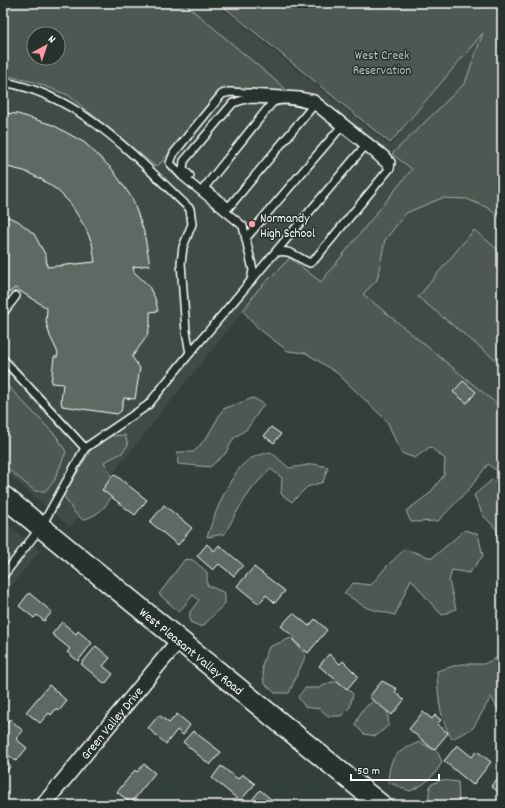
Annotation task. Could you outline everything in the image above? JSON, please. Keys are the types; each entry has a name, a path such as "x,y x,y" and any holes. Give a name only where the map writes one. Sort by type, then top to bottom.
{"main road":[{"name":"West Pleasant Valley Road","path":"3,496 180,639 381,805"}],"street":[{"name":"Green Valley Drive","path":"43,805 180,639"}],"lane":[{"path":"3,82 24,85 50,95 89,118 135,156 190,209 192,224 183,247 181,264 186,331 190,353"},
{"path":"251,281 253,270 243,226 182,176 170,163 174,153 222,94 230,92 300,96 314,100 392,162 390,168 315,259 310,263 304,261 295,254 282,251 277,252"},
{"path":"312,106 229,207 184,171 183,165 228,108 237,100 276,100 301,102 312,106 322,111 390,168"},
{"path":"204,188 276,100"},
{"path":"246,238 342,127"},
{"path":"3,576 41,527 85,448 148,406 190,353 277,252 365,146"},
{"path":"3,313 16,296"},
{"path":"3,359 85,448"}],"shaded area":[{"name":"Normandy High School","path":"3,3 215,3 390,146 483,31 502,47 502,445 331,303 243,311 70,527 3,470"},
{"path":"3,521 40,551 3,596"}],"green space":[{"path":"3,3 152,3 154,5 156,3 184,3 289,92 223,87 160,164 155,166 68,95 34,82 3,75"},
{"name":"West Creek Reservation","path":"219,3 502,3 502,219 488,208 467,199 442,198 406,213 385,240 377,280 363,294 502,408 502,475 488,464 470,488 438,521 411,522 406,511 429,494 444,475 445,459 430,447 415,458 401,453 387,421 337,373 306,353 288,351 259,329 243,311 257,291 290,258 321,282 412,169 392,154 465,83 483,33 390,143"},
{"path":"474,230 502,253 502,365 418,297"},
{"path":"3,369 9,374 6,384 57,437 66,452 54,481 45,491 35,491 3,465"},
{"path":"253,398 264,404 247,429 234,438 225,454 210,467 178,464 177,452 194,452 207,437 223,409"},
{"path":"125,435 128,445 122,453 104,462 117,487 104,508 83,520 73,511 64,495 90,451 108,436"},
{"path":"271,452 289,468 314,464 328,467 323,482 307,487 292,502 281,494 282,478 271,469 257,483 245,499 225,534 207,537 224,494 236,472 250,459"},
{"path":"493,479 502,488 502,556 500,556 497,530 483,515 474,495"},
{"path":"465,530 478,534 483,556 469,573 452,570 449,581 456,609 442,615 411,579 395,615 367,608 344,593 353,583 371,585 387,566 405,549 432,558"},
{"path":"185,559 193,560 207,572 207,585 225,593 225,603 202,627 190,622 190,612 199,600 193,595 179,612 159,594"},
{"path":"291,638 306,655 289,693 275,693 264,683 262,665 269,647"},
{"path":"502,655 502,716 491,697 473,728 452,739 444,723 442,715 437,671 461,664 484,664"},
{"path":"331,682 341,682 353,694 350,707 341,716 328,716 320,709 305,707 298,697 305,688 319,688"},
{"path":"376,699 387,709 389,725 376,736 364,734 355,725 362,710"},
{"path":"419,742 437,751 442,762 436,772 425,783 410,791 388,782 390,765 396,756 400,752"},
{"path":"441,780 458,782 459,801 466,805 428,805 430,785"}],"building":[{"path":"3,113 18,114 53,125 85,143 112,169 132,198 144,232 150,265 133,267 134,272 148,285 155,298 158,311 150,312 150,324 147,336 132,357 140,368 135,399 124,398 121,411 117,414 62,406 61,401 63,384 51,383 54,357 57,357 58,353 50,336 46,322 47,308 15,288 3,298 3,215 18,221 34,234 46,256 47,267 95,262 92,243 85,227 70,203 57,190 41,179 24,171 3,166"},
{"path":"463,381 476,392 467,403 453,392"},
{"path":"271,427 281,434 274,443 264,436"},
{"path":"114,474 147,500 135,515 102,490"},
{"path":"164,505 192,528 178,545 150,522"},
{"path":"207,544 214,551 219,545 243,565 234,576 219,564 213,570 197,556"},
{"path":"254,567 285,591 275,603 266,595 259,604 237,586"},
{"path":"29,593 52,612 44,621 37,615 34,618 19,606"},
{"path":"293,613 309,626 315,619 327,630 308,653 293,640 295,638 281,626"},
{"path":"62,622 76,634 78,631 92,643 78,661 67,652 70,649 52,634"},
{"path":"96,646 110,658 103,666 113,674 105,684 81,664"},
{"path":"329,654 340,664 343,661 358,676 347,689 319,666"},
{"path":"382,681 397,689 395,692 404,700 392,715 369,697"},
{"path":"49,685 67,701 59,711 56,709 51,715 49,713 40,723 26,712"},
{"path":"423,712 432,719 435,715 441,720 437,724 448,733 434,750 409,729"},
{"path":"177,714 190,725 183,735 177,730 166,744 148,728 159,715 169,723"},
{"path":"10,719 23,731 16,739 27,748 16,761 5,753 8,749 3,744 3,728"},
{"path":"193,731 221,752 210,765 183,742"},
{"path":"457,745 472,757 477,751 491,762 473,785 444,761"},
{"path":"3,759 11,766 3,775"},
{"path":"144,764 155,773 131,803 117,792 135,770 137,772"},
{"path":"221,766 238,779 242,774 255,784 240,801 212,778"},
{"path":"502,773 502,795 491,786"},
{"path":"260,790 278,805 248,805"},
{"path":"120,800 126,805 115,805"}],"place":[{"name":"Normandy High School","path":"252,224"}]}
